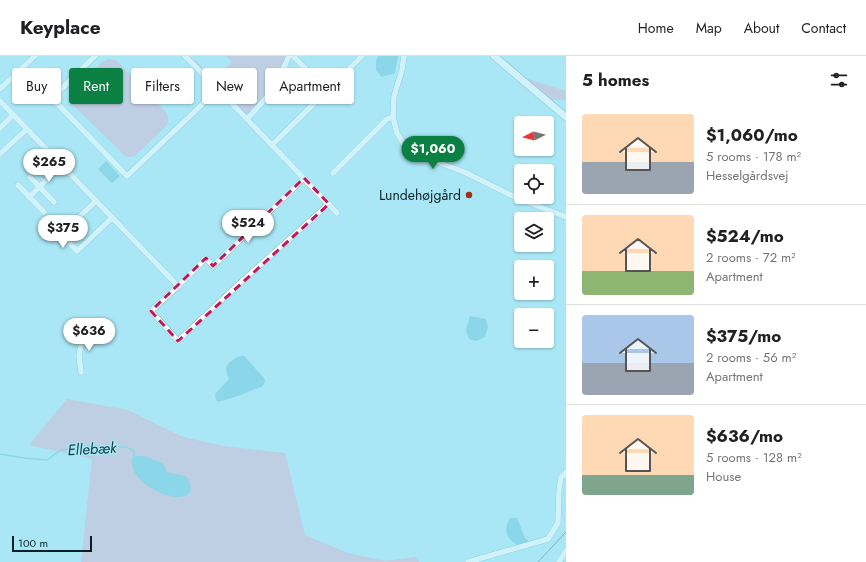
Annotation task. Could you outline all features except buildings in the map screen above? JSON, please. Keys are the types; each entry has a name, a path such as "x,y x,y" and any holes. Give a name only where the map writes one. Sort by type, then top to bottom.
{"street":[{"path":"0,89 35,56"},
{"path":"95,56 52,98 127,176 202,104"},
{"path":"185,56 202,73"},
{"path":"247,119 267,97 279,78 289,56"},
{"path":"293,56 305,68"},
{"path":"350,68 362,56"},
{"path":"404,56 402,70 394,96 393,117 397,133 405,146 416,154 464,172 517,198 566,217"},
{"path":"494,56 566,117"},
{"path":"0,101 178,286"},
{"path":"232,104 337,213"},
{"path":"272,145 313,104"},
{"path":"0,128 13,115"},
{"path":"333,173 387,120 393,117"},
{"path":"0,154 26,129"},
{"path":"29,197 62,166"},
{"path":"30,177 54,202"},
{"path":"304,178 213,266 206,258 151,311 178,341 239,284 329,204"},
{"path":"18,185 44,212"},
{"path":"96,201 61,234 78,251 112,218"},
{"path":"81,372 79,355 82,341 88,330"},
{"path":"468,562 548,540 558,523 561,477 566,473"},
{"path":"559,562 566,552"}],"highlighted area":[{"path":"304,178 329,204 178,341 151,311 206,258 213,266"}],"shaded area":[{"path":"226,56 286,56 280,68 265,68 265,94 257,104 257,68 226,68 232,62"},
{"path":"109,59 116,60 131,76 131,104 158,104 166,112 168,117 166,126 135,156 126,157 72,104 123,104 123,68 96,68 102,62"},
{"path":"195,60 203,68 202,69 194,61"},
{"path":"528,79 566,91 566,102 565,100 551,99 528,82"},
{"path":"235,104 257,104 248,113 245,114"},
{"path":"67,399 128,410 183,437 223,446 285,453 305,535 348,553 385,561 416,557 419,562 81,562 92,459 29,445"}],"water":[{"path":"378,56 398,56 395,73 382,77 376,70 376,61"},
{"path":"106,161 120,176 112,183 98,169"},
{"path":"470,316 486,319 488,327 485,337 476,341 469,339 466,330"},
{"path":"244,356 264,378 265,381 263,386 218,402 215,394 229,379 226,372 226,367 232,361"},
{"path":"134,456 144,456 163,463 167,472 186,476 189,480 191,490 186,496 176,497 164,494 151,488 140,479 133,469 132,459"},
{"path":"510,518 517,518 525,538 528,540 528,543 520,546 509,538 506,527"}],"waterway":[{"name":"Ellebæk","path":"0,454 47,460 61,450 88,446 126,447 134,451 134,456"}],"tram line":[{"path":"538,562 566,532"}],"place":[{"name":"Lundehøjgård","path":"469,195"}]}
